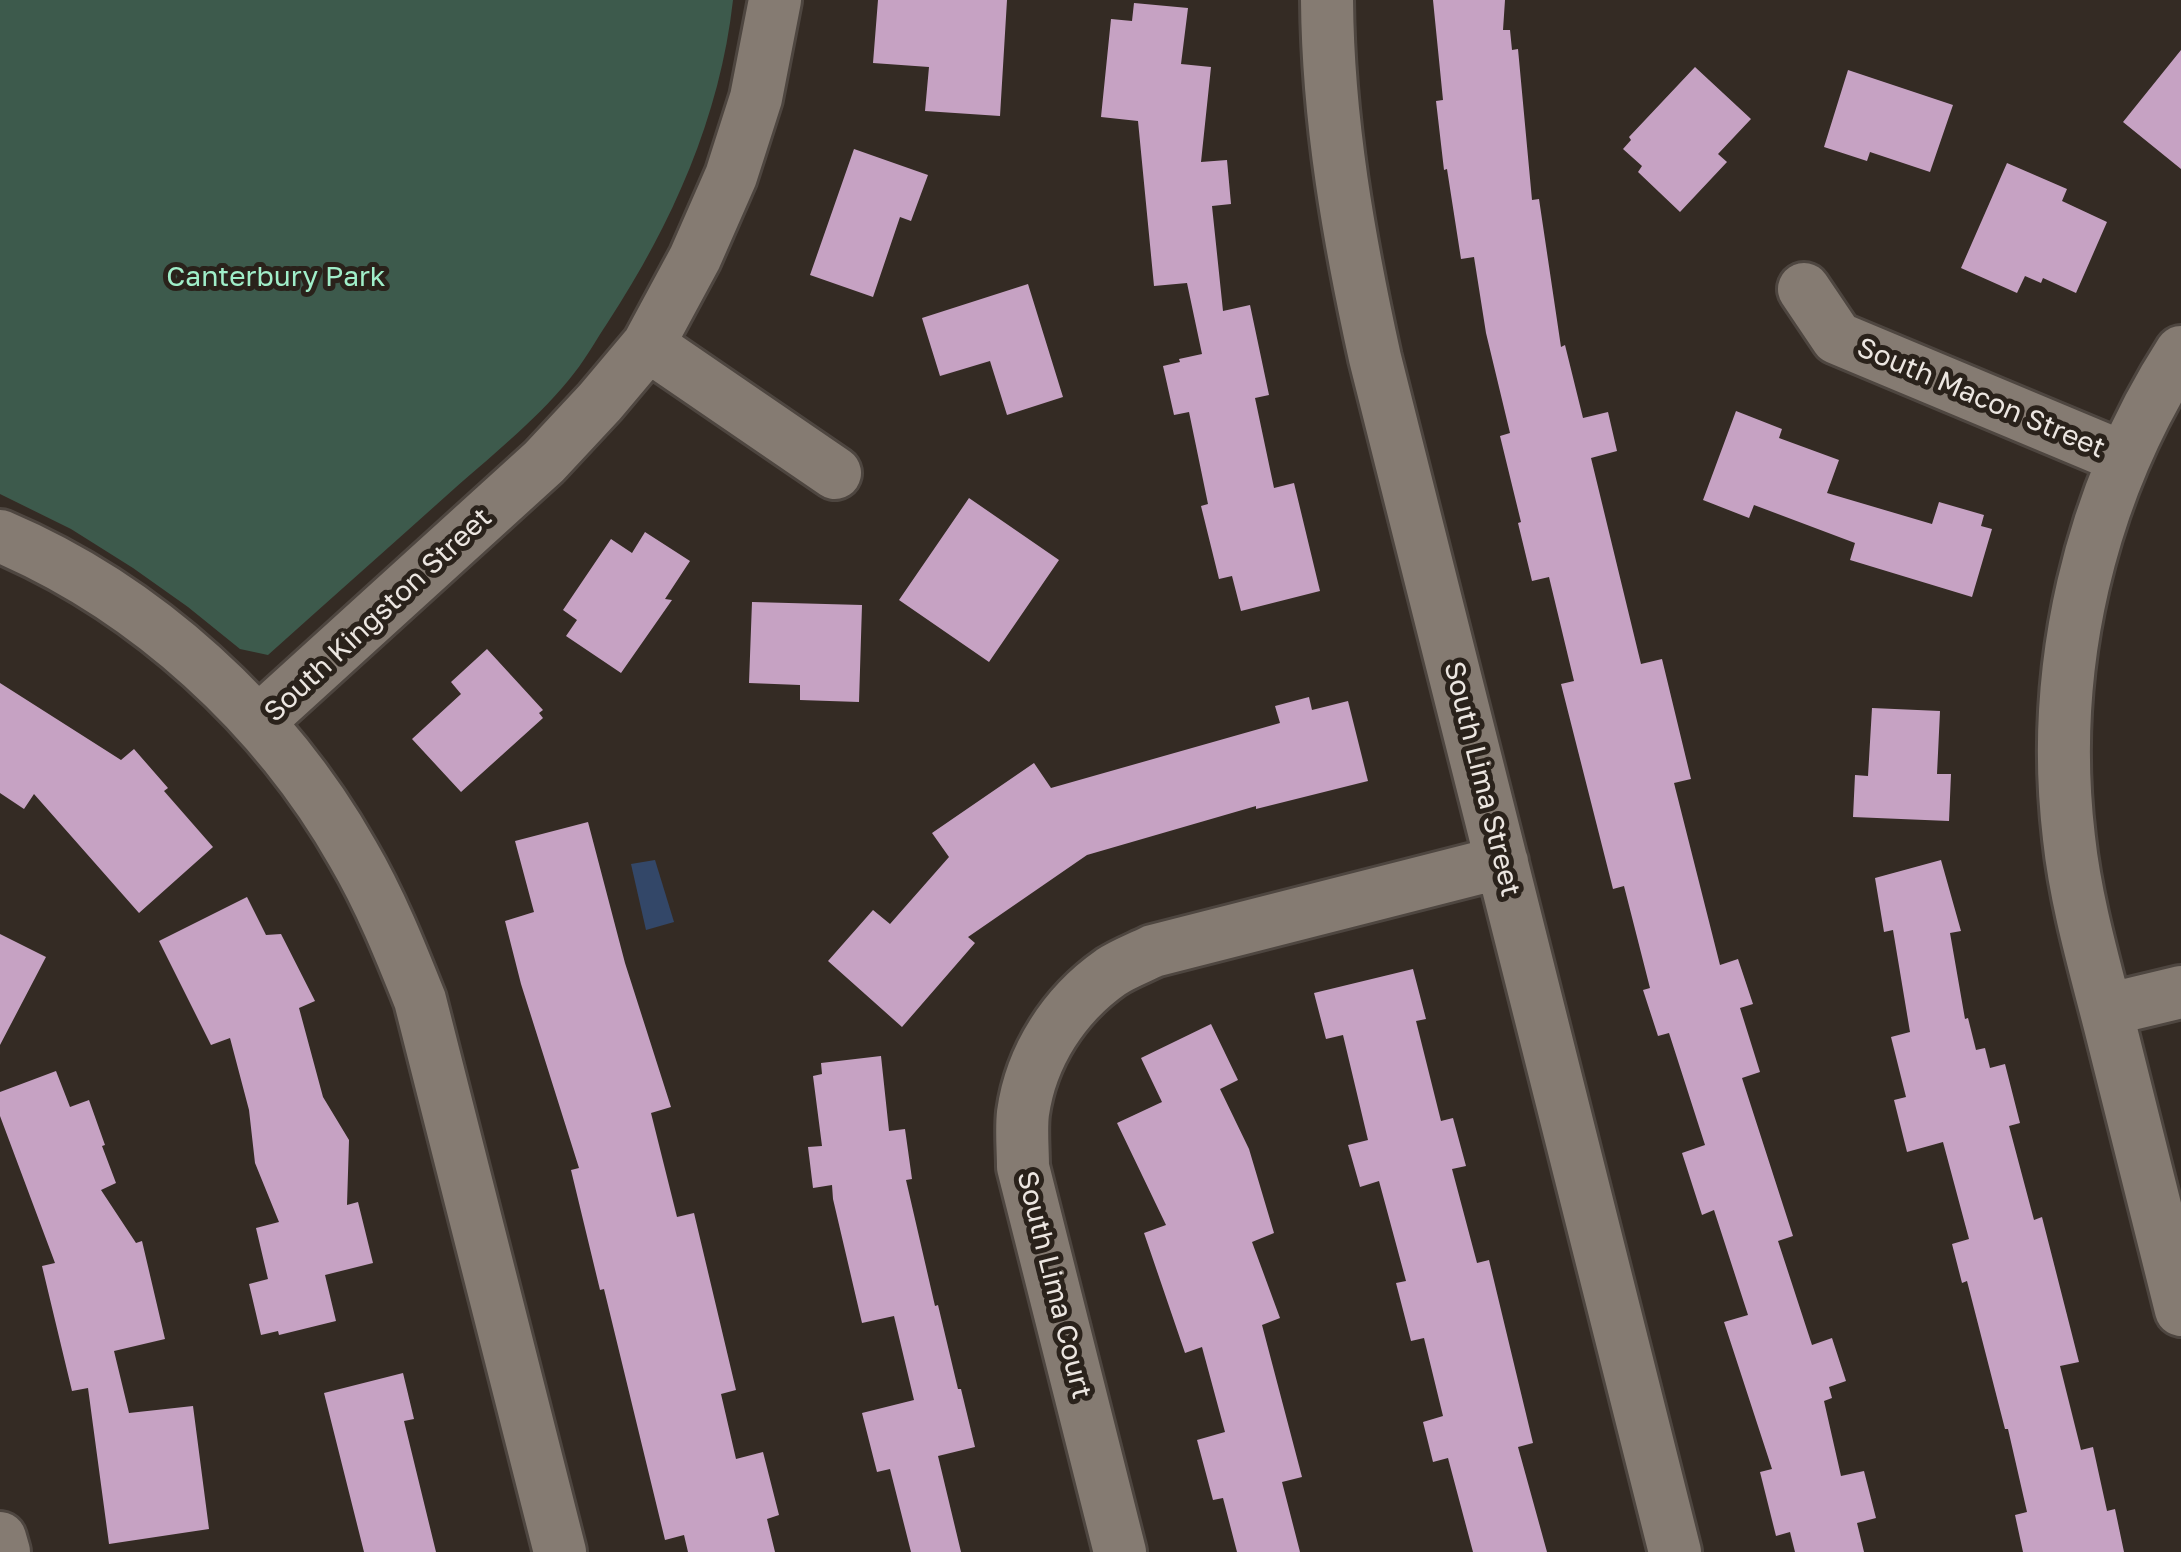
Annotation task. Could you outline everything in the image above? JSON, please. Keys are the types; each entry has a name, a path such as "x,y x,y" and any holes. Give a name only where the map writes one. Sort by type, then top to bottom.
{"street":[{"name":"South Kingston Street","path":"560,1552 420,1000 390,925 353,853 309,785 258,722 544,462 648,345 695,258 731,176 756,98 774,0"},
{"name":"South Lima Street","path":"1327,0 1333,108 1357,276 1675,1552"},
{"name":"South Macon Street","path":"1804,289 1837,338 2124,458"},
{"path":"648,345 835,473"},
{"name":"South Macon Street","path":"2181,352 2124,458 2096,531 2078,606 2067,684 2064,761 2069,839 2086,932 2181,1310"},
{"path":"0,536 92,584 158,630 258,722"},
{"name":"South Lima Court","path":"1120,1552 1024,1167 1022,1115 1032,1074 1050,1036 1079,998 1114,970 1152,951 1502,862"},
{"path":"2106,1010 2181,992"},
{"path":"0,1538 4,1552"}],"green space":[{"name":"Canterbury Park","path":"0,0 733,0 717,86 690,168 653,247 579,366 518,433 268,655 240,649 133,568 71,529 0,494"}],"water":[{"path":"655,860 674,922 646,930 631,864"}],"building":[{"path":"878,0 1007,0 1000,116 925,111 929,67 873,63"},
{"path":"1433,0 1505,0 1503,30 1510,30 1512,50 1518,49 1532,200 1539,199 1561,347 1565,345 1583,418 1608,412 1617,451 1591,458 1641,664 1662,659 1691,779 1674,783 1720,965 1738,959 1753,1004 1740,1008 1760,1072 1742,1078 1793,1236 1778,1241 1812,1345 1832,1338 1846,1381 1829,1387 1832,1398 1824,1401 1841,1476 1864,1471 1876,1518 1857,1523 1864,1552 1795,1552 1790,1532 1776,1536 1760,1472 1772,1469 1724,1322 1748,1315 1714,1210 1702,1215 1682,1153 1705,1145 1669,1033 1658,1036 1643,990 1650,988 1624,886 1613,889 1561,684 1574,681 1549,577 1532,581 1518,523 1521,522 1500,436 1510,433 1486,333 1474,257 1461,259 1447,169 1444,170 1436,101 1443,100"},
{"path":"1134,3 1188,8 1181,64 1211,67 1201,162 1227,160 1231,204 1212,206 1223,311 1250,305 1269,395 1255,398 1274,488 1294,483 1320,591 1241,611 1232,576 1219,579 1201,506 1208,504 1189,412 1174,415 1163,366 1202,354 1187,283 1154,286 1138,121 1101,117 1111,19 1132,21"},
{"path":"2181,50 2181,169 2123,122"},
{"path":"1695,67 1751,119 1718,154 1727,162 1680,212 1638,172 1642,166 1623,149 1631,140 1629,137"},
{"path":"1848,70 1953,105 1930,172 1870,152 1867,161 1824,147"},
{"path":"854,149 928,175 911,221 900,217 873,297 810,275"},
{"path":"2007,163 2067,189 2062,201 2107,222 2076,293 2043,278 2041,283 2025,276 2017,293 1961,268"},
{"path":"1028,284 1063,397 1007,415 990,361 940,376 922,318"},
{"path":"1736,411 1782,429 1779,438 1839,460 1827,493 1932,524 1939,502 1984,515 1981,526 1992,529 1972,597 1850,560 1855,543 1754,505 1749,518 1703,500"},
{"path":"969,498 1059,560 989,662 899,600"},
{"path":"645,532 690,561 665,599 672,600 621,673 566,636 577,620 563,610 611,539 632,553"},
{"path":"752,602 862,605 859,702 800,700 800,685 749,683"},
{"path":"487,649 543,710 539,713 543,718 461,792 412,739 461,694 451,682"},
{"path":"0,683 121,760 134,749 168,788 164,791 213,847 139,913 34,794 24,809 0,793"},
{"path":"1309,697 1312,710 1348,701 1368,781 1256,806 1087,855 968,937 975,943 902,1027 828,961 873,910 890,924 949,857 932,833 1034,763 1051,788 1280,723 1275,706"},
{"path":"1872,708 1940,711 1937,774 1951,774 1949,821 1853,817 1855,775 1868,776"},
{"path":"588,822 625,963 671,1107 651,1113 677,1217 694,1213 736,1390 721,1394 736,1459 763,1452 779,1515 767,1519 775,1552 688,1552 684,1535 665,1540 571,1170 579,1168 521,984 505,921 534,912 515,841"},
{"path":"1941,860 1961,931 1950,933 1965,1019 1968,1018 1976,1050 1985,1048 1990,1068 2005,1064 2020,1123 2009,1126 2034,1220 2042,1217 2079,1362 2060,1366 2081,1450 2093,1447 2107,1511 2115,1509 2124,1552 2023,1552 2015,1515 2027,1512 1967,1281 1962,1283 1952,1244 1969,1239 1943,1142 1907,1152 1894,1100 1906,1097 1891,1037 1910,1032 1893,930 1884,932 1875,878"},
{"path":"247,897 266,935 281,934 315,1001 299,1008 323,1097 349,1140 347,1205 358,1202 373,1263 325,1275 336,1321 279,1335 278,1331 261,1335 249,1284 268,1279 256,1228 279,1222 255,1163 249,1110 230,1038 211,1045 159,941"},
{"path":"0,934 46,957 0,1045"},
{"path":"1413,969 1426,1019 1416,1021 1441,1121 1453,1118 1466,1166 1452,1169 1477,1263 1489,1260 1533,1443 1518,1447 1547,1552 1473,1552 1448,1458 1433,1462 1423,1422 1443,1416 1424,1338 1411,1341 1396,1283 1406,1281 1379,1181 1360,1187 1348,1145 1368,1140 1343,1035 1326,1039 1314,993"},
{"path":"1211,1024 1238,1080 1220,1089 1249,1149 1274,1233 1252,1242 1280,1318 1262,1325 1302,1477 1282,1482 1300,1552 1237,1552 1223,1498 1213,1500 1197,1440 1225,1432 1202,1347 1185,1353 1144,1233 1166,1225 1117,1123 1162,1102 1141,1058"},
{"path":"881,1056 889,1131 905,1129 912,1179 906,1180 935,1306 938,1305 975,1447 938,1456 961,1552 911,1552 890,1469 877,1472 862,1413 914,1400 894,1316 862,1323 832,1185 813,1188 808,1147 822,1146 813,1076 822,1074 821,1063"},
{"path":"56,1071 70,1107 89,1100 116,1183 101,1190 136,1243 142,1241 165,1339 114,1351 129,1413 193,1406 209,1529 109,1544 88,1388 72,1391 42,1266 55,1263 0,1116 0,1092"},
{"path":"403,1373 414,1419 404,1421 436,1552 364,1552 324,1393"}]}
